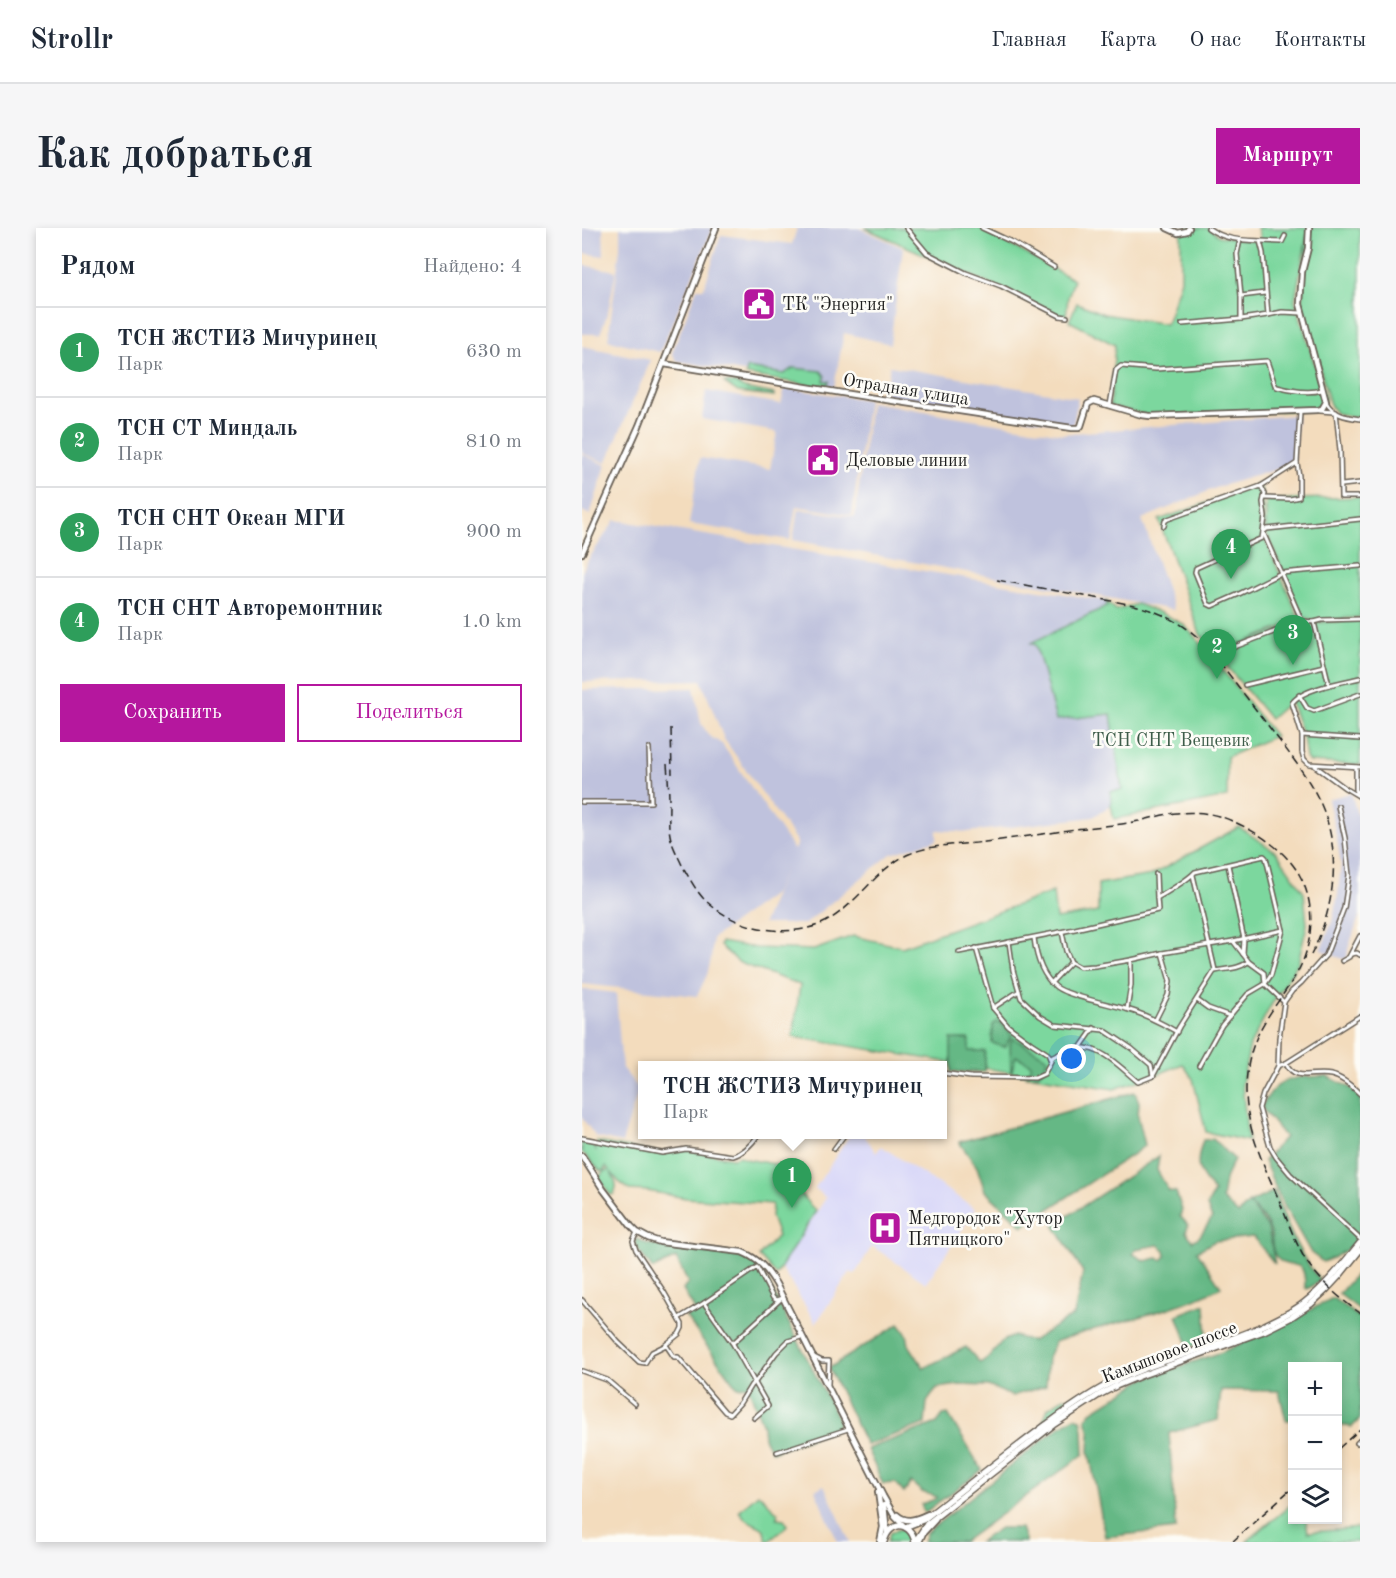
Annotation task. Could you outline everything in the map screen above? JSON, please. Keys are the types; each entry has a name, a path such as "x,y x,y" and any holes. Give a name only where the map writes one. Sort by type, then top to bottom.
{"main road":[{"path":"582,553 639,426 716,228"},
{"path":"1167,228 1178,233 1187,231 1189,228"},
{"path":"1309,228 1308,248 1300,288 1300,304 1325,400 1322,409 1318,410"},
{"name":"Отрадная улица","path":"664,364 1072,429 1081,426 1086,407 1090,403 1097,402 1150,416 1318,410"},
{"path":"582,1156 603,1189 637,1232 660,1242 730,1250 752,1256 760,1262 771,1275 848,1430 895,1517 911,1532 916,1542 947,1508"},
{"name":"Камышовое шоссе","path":"905,1526 923,1520 1036,1433 1106,1385 1158,1364 1235,1338 1272,1322 1296,1308 1340,1269 1360,1241"},
{"name":"Камышовое шоссе","path":"916,1542 927,1524 1053,1425 1116,1386 1264,1332 1290,1318 1311,1304 1326,1290 1360,1250"},
{"path":"877,1486 883,1527 882,1542"},
{"path":"884,1499 897,1515 905,1520 920,1518 933,1512"},
{"path":"884,1499 887,1533"},
{"path":"882,1542 887,1533 896,1527 905,1526"}],"street":[{"path":"906,228 927,253 966,273 1001,286 1060,316 1067,317"},
{"path":"982,228 1012,242 1054,267"},
{"path":"1208,228 1219,236 1240,240 1278,243 1282,242 1285,236"},
{"path":"1240,240 1237,254 1241,319"},
{"path":"1260,241 1268,315"},
{"path":"1241,296 1265,293"},
{"path":"1182,324 1241,319 1282,312 1302,313"},
{"path":"1110,406 1116,370 1121,366 1156,369 1267,361 1277,387 1301,392 1322,390"},
{"path":"1325,400 1329,408 1343,416 1360,419"},
{"path":"1318,410 1336,412"},
{"path":"1264,498 1299,497 1297,463 1300,412"},
{"path":"1336,412 1341,497 1360,496"},
{"path":"1164,526 1168,519 1261,486 1297,463"},
{"path":"1342,484 1360,483"},
{"path":"1261,486 1265,494 1262,538 1195,570 1208,604 1212,606 1281,573 1360,566"},
{"path":"1263,532 1267,529 1360,519"},
{"path":"1263,532 1302,621"},
{"path":"1220,652 1302,621 1360,619"},
{"path":"1314,622 1329,685"},
{"path":"1245,685 1324,666"},
{"path":"1360,678 1299,695 1292,703 1302,735 1304,759 1314,765 1358,767 1356,790 1360,797"},
{"path":"1299,695 1307,708 1314,711 1360,694"},
{"path":"1302,735 1360,739"},
{"path":"582,802 651,802 649,747"},
{"path":"1314,765 1360,797"},
{"path":"1338,806 1345,838 1349,875 1344,908 1326,955 1284,1002 1278,1066 1263,1094 1259,1108 1270,1147 1276,1157 1290,1174 1360,1241"},
{"path":"1156,898 1168,893 1183,880 1191,878 1195,872 1264,856 1266,858 1283,930 1271,975 1265,984 1248,994 1230,1016 1199,1066"},
{"path":"1228,865 1244,939 1243,955"},
{"path":"959,952 1062,932 1158,909 1156,874"},
{"path":"947,1074 971,1077 1035,1078 1044,1074 1051,1060 1063,1052 1092,1048 1101,1052 1138,1082 1153,1076 1215,970 1192,874"},
{"path":"1062,932 1071,962 1080,967 1131,960 1283,930"},
{"path":"1342,961 1351,954 1360,936"},
{"path":"1034,938 1041,965 1047,978 1057,989 1156,1019 1177,1032"},
{"path":"1233,941 1249,962 1264,973 1265,984 1284,1002"},
{"path":"1009,942 1013,970 1022,998 1040,1016 1055,1025 1104,1029 1151,1065 1153,1076"},
{"path":"976,948 993,1008 1008,1026 1048,1054 1051,1060"},
{"path":"1156,1019 1168,995 1170,981 1162,953"},
{"path":"1351,954 1360,955"},
{"path":"1127,1009 1131,985 1131,960"},
{"path":"1051,983 1071,962"},
{"path":"1214,972 1227,968 1238,969 1249,962"},
{"path":"993,1008 1019,990"},
{"path":"1197,999 1208,1008 1230,1016"},
{"path":"1278,1066 1286,1064 1360,1016"},
{"path":"1080,1048 1094,1028"},
{"path":"1286,1064 1295,1074 1333,1075 1360,1093"},
{"path":"582,1137 662,1153 686,1149 733,1156 747,1149 755,1139"},
{"path":"834,1149 841,1139"},
{"path":"582,1300 618,1342 639,1362 645,1363 652,1352 666,1345 679,1334 682,1323 636,1250 633,1241 637,1232"},
{"path":"679,1318 757,1267 773,1298 776,1300 782,1298"},
{"path":"733,1344 782,1298"},
{"path":"704,1303 733,1344 768,1406 754,1418"},
{"path":"666,1345 674,1357 678,1357 725,1412 730,1414 741,1403 751,1385 776,1353 788,1341 801,1337"},
{"path":"811,1355 822,1361 829,1361 827,1388"},
{"path":"582,1371 607,1380 635,1404"},
{"path":"777,1452 848,1430"}],"shaded area":[{"path":"582,228 603,228 604,256 582,253"},
{"path":"620,228 713,228 660,352 608,340 620,248"},
{"path":"797,228 859,228 903,248 890,344 844,333 834,387 677,361 672,353 697,288 704,288 721,235 792,244"},
{"path":"582,265 616,271 608,312 600,334 582,334"},
{"path":"582,346 651,360 606,463 582,453"},
{"path":"890,366 1078,398 1073,426 885,396"},
{"path":"785,388 868,400 852,515 796,506 790,540 689,524 700,458 770,469 777,432 702,419 706,391 781,404"},
{"path":"870,402 1062,434 1297,415 1294,464 1218,487 1142,519 1174,610 793,540 798,509 855,517"},
{"path":"582,454 606,465 590,515 582,511"},
{"path":"615,520 1106,601 1107,606 1036,645 1056,720 1111,714 1122,790 1111,791 1111,805 1093,817 968,832 937,830 937,840 891,854 805,924 763,924 787,864 775,893 713,938 707,975 697,996 582,984 582,690 694,688 701,723 709,736 722,744 794,850 797,842 724,739 701,680 582,682 582,573 586,563"},
{"path":"1351,793 1360,824 1360,914 1347,958 1343,959 1321,949 1332,922 1341,865 1328,799"},
{"path":"582,989 616,993 622,1068 638,1088 638,1092 622,1143 596,1137 582,1118"},
{"name":"Медгородок \"Хутор Пятницкого\"","path":"847,1139 867,1139 876,1153 881,1146 976,1209 926,1283 872,1246 855,1274 850,1272 816,1323 781,1267 826,1198 815,1188"},
{"path":"824,1485 850,1542 838,1542 815,1490"}],"green space":[{"path":"865,228 979,228 1074,280 1068,297 1066,317 1059,315"},
{"path":"1189,228 1208,228 1219,236 1257,241 1260,238 1257,228 1307,228 1307,230 1308,228 1360,228 1360,419 1336,413 1330,405 1302,303 1307,235 1295,300 1325,398 1324,406 1318,410 1150,416 1110,406 1115,345 1069,321 1077,303 1104,314 1166,324 1181,280 1181,233"},
{"path":"747,368 784,374 793,368 821,371 825,376 824,381 829,381 827,386 815,386 746,375"},
{"path":"723,382 735,383 744,388 775,396 738,392"},
{"path":"1259,484 1263,494 1264,537 1300,620 1217,653 1200,634 1159,520"},
{"path":"1360,497 1360,617 1314,621 1303,618 1266,532 1266,500"},
{"name":"ТСН СНТ Вещевик","path":"1106,601 1116,610 1137,604 1183,624 1275,736 1227,757 1227,797 1114,819 1111,791 1122,790 1111,714 1056,720 1036,645 1031,643 1107,606"},
{"path":"1360,620 1360,765 1309,762 1290,701 1270,719 1217,654 1302,622"},
{"path":"1239,827 1276,852 1304,892 1307,925 1298,963 1270,1007 1250,1045 1242,1083 1248,1141 1206,1132 1193,1079 1183,1064 1114,1089 793,1037 800,985 740,963 720,946 721,942 756,948 814,950 853,936 902,947 1053,892 1056,919 1098,912 1098,884 1152,875"},
{"path":"998,1021 1012,1035 1005,1047 992,1043 993,1025"},
{"path":"1013,1038 1048,1058 1038,1074 1027,1076 1031,1064 1016,1056 1011,1073 1010,1044"},
{"path":"951,1039 969,1039 969,1051 985,1051 985,1072 951,1072"},
{"path":"1327,1076 1351,1088 1360,1097 1360,1237 1343,1252 1323,1262 1311,1253 1282,1202 1264,1161 1285,1137 1261,1107 1281,1083 1296,1078"},
{"path":"1135,1092 1139,1102 1138,1116 1145,1145 1023,1226 985,1191 977,1167 959,1142"},
{"path":"1213,1139 1234,1159 1225,1179 1222,1199 1238,1214 1249,1203 1268,1228 1275,1264 1253,1237 1215,1241 1197,1251 1221,1287 1159,1311 1055,1342 1048,1357 1046,1386 1012,1396 988,1386 959,1385 937,1388 927,1402 925,1424 866,1445 829,1368 899,1324 907,1334 909,1345 924,1368 966,1347 980,1363 990,1356 1002,1341 1014,1336 1032,1341 1074,1315 1083,1272 1054,1225 1159,1156 1157,1170 1169,1191 1176,1192 1182,1210 1180,1216 1188,1225 1186,1232 1193,1241 1200,1236 1212,1218 1207,1206 1214,1192 1199,1167 1203,1140","holes":["1158,1245 1165,1250 1166,1256 1162,1260 1157,1258 1145,1261 1133,1254 1136,1249"]},
{"path":"597,1142 663,1154 686,1150 733,1158 739,1156 780,1165 792,1164 802,1167 801,1192 816,1211 776,1275 759,1256 778,1236 771,1217 772,1204 686,1198 629,1190 611,1172 616,1187 614,1194 610,1195 599,1177 603,1172 609,1170 606,1167 600,1171 582,1152 582,1143 591,1143 596,1150"},
{"path":"1274,1191 1299,1250 1321,1281 1307,1289 1303,1270 1277,1258 1272,1248 1269,1226 1249,1203"},
{"path":"637,1239 658,1246 742,1257 755,1263 763,1272 839,1421 836,1429 772,1452 764,1438 763,1426 748,1386 738,1387 732,1381 686,1317 695,1310 683,1290 688,1283 676,1258 653,1269 637,1249 635,1241"},
{"path":"1360,1269 1360,1310 1339,1294"},
{"path":"1333,1298 1360,1318 1360,1419 1352,1427 1342,1426 1342,1362 1288,1362 1288,1420 1286,1420 1279,1391 1221,1390 1218,1420 1169,1433 1176,1529 1105,1537 1089,1451 1090,1432 1086,1419 1091,1412 1144,1379 1222,1352"},
{"path":"1205,1304 1207,1339 1189,1348 1177,1315"},
{"path":"1081,1393 1082,1396 1045,1423 1043,1422 1048,1408 1065,1397 1069,1398"},
{"path":"948,1414 982,1470 924,1513 921,1504 937,1497 922,1492 911,1482 904,1493 895,1483 883,1484 867,1449 937,1423 943,1415"},
{"path":"1075,1417 1081,1419 1084,1454 963,1542 923,1542 926,1533 1059,1427"},
{"path":"758,1494 778,1513 777,1518 784,1519 788,1525 769,1541 766,1540 763,1529 746,1519 739,1511"},
{"path":"1288,1507 1288,1524 1307,1524 1308,1532 1360,1528 1360,1542 1246,1542"},
{"path":"1000,1528 1021,1528 1026,1542 979,1542"},
{"path":"901,1529 908,1533 911,1542 887,1542 890,1533"}],"railway":[{"path":"997,580 1134,605 1177,622 1211,651 1302,771 1325,815 1331,835 1333,876 1326,917 1311,955"},
{"path":"671,728 672,774"},
{"path":"667,764 670,835 694,887 703,898 729,917 760,928 792,930 823,923 846,908 897,861 909,854 937,847 1115,825 1188,812 1222,817 1265,839 1284,855 1299,874 1308,898 1311,924 1303,961 1264,1023 1254,1045 1247,1076 1248,1113 1257,1148 1305,1259 1330,1288 1360,1313"},
{"path":"1342,1445 1360,1429"},
{"path":"1232,1542 1288,1492"}],"place":[{"name":"ТК \"Энергия\"","path":"759,304"},
{"name":"Деловые линии","path":"823,460"},
{"name":"ТСН СНТ Авторемонтник","path":"1231,579"},
{"name":"ТСН СНТ Океан МГИ","path":"1293,665"},
{"name":"ТСН СТ Миндаль","path":"1217,679"},
{"name":"ТСН ЖСТИЗ Мичуринец","path":"792,1208"},
{"name":"Медгородок \"Хутор Пятницкого\"","path":"885,1228"}]}
